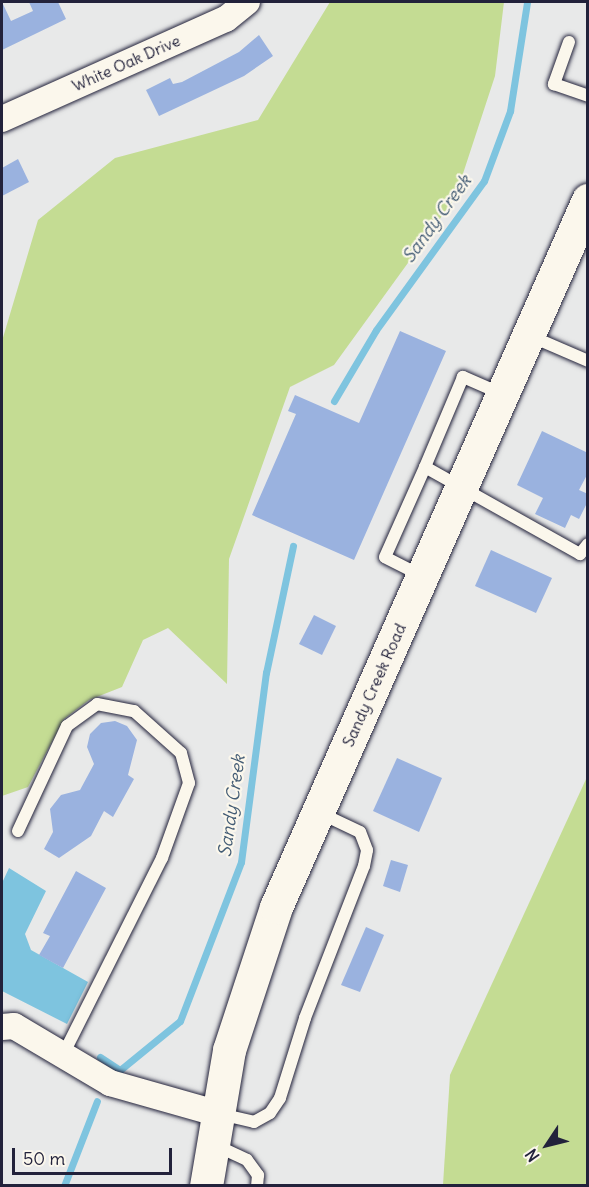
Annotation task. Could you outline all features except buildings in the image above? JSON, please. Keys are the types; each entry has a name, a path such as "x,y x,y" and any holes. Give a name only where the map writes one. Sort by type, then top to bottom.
{"main road":[{"name":"Sandy Creek Road","path":"206,1185 229,1050 276,907 528,335 580,236 588,200"}],"street":[{"name":"White Oak Drive","path":"2,119 226,19 247,2"},
{"path":"2,1027 14,1026 62,1057 110,1083 214,1128"}],"lane":[{"path":"569,42 554,84 588,96"},
{"path":"528,335 588,361"},
{"path":"422,576 385,557 463,376 502,394"},
{"path":"425,467 580,554 588,544"},
{"path":"18,831 67,726 97,704 134,711 181,753 189,783 162,858 62,1057"},
{"path":"214,1128 254,1122 270,1113 280,1098 305,1018 364,866 367,850 360,832 318,813"},
{"path":"214,1128 247,1160 258,1175 257,1185"}],"green space":[{"path":"330,2 504,2 495,76 455,198 334,365 290,387 229,559 227,684 168,628 143,640 122,687 89,700 64,719 28,787 2,796 2,341 38,220 115,158 258,120"},
{"path":"587,777 587,1185 443,1185 450,1075"}],"water":[{"path":"9,868 46,891 25,934 31,950 88,982 67,1024 2,991 2,883"}],"waterway":[{"name":"Sandy Creek","path":"334,401 376,330 484,181 510,111 527,2"},
{"name":"Sandy Creek","path":"100,1057 120,1070 180,1021 241,862 266,673 293,546"},
{"name":"Sandy Creek","path":"64,1186 97,1101"}]}
